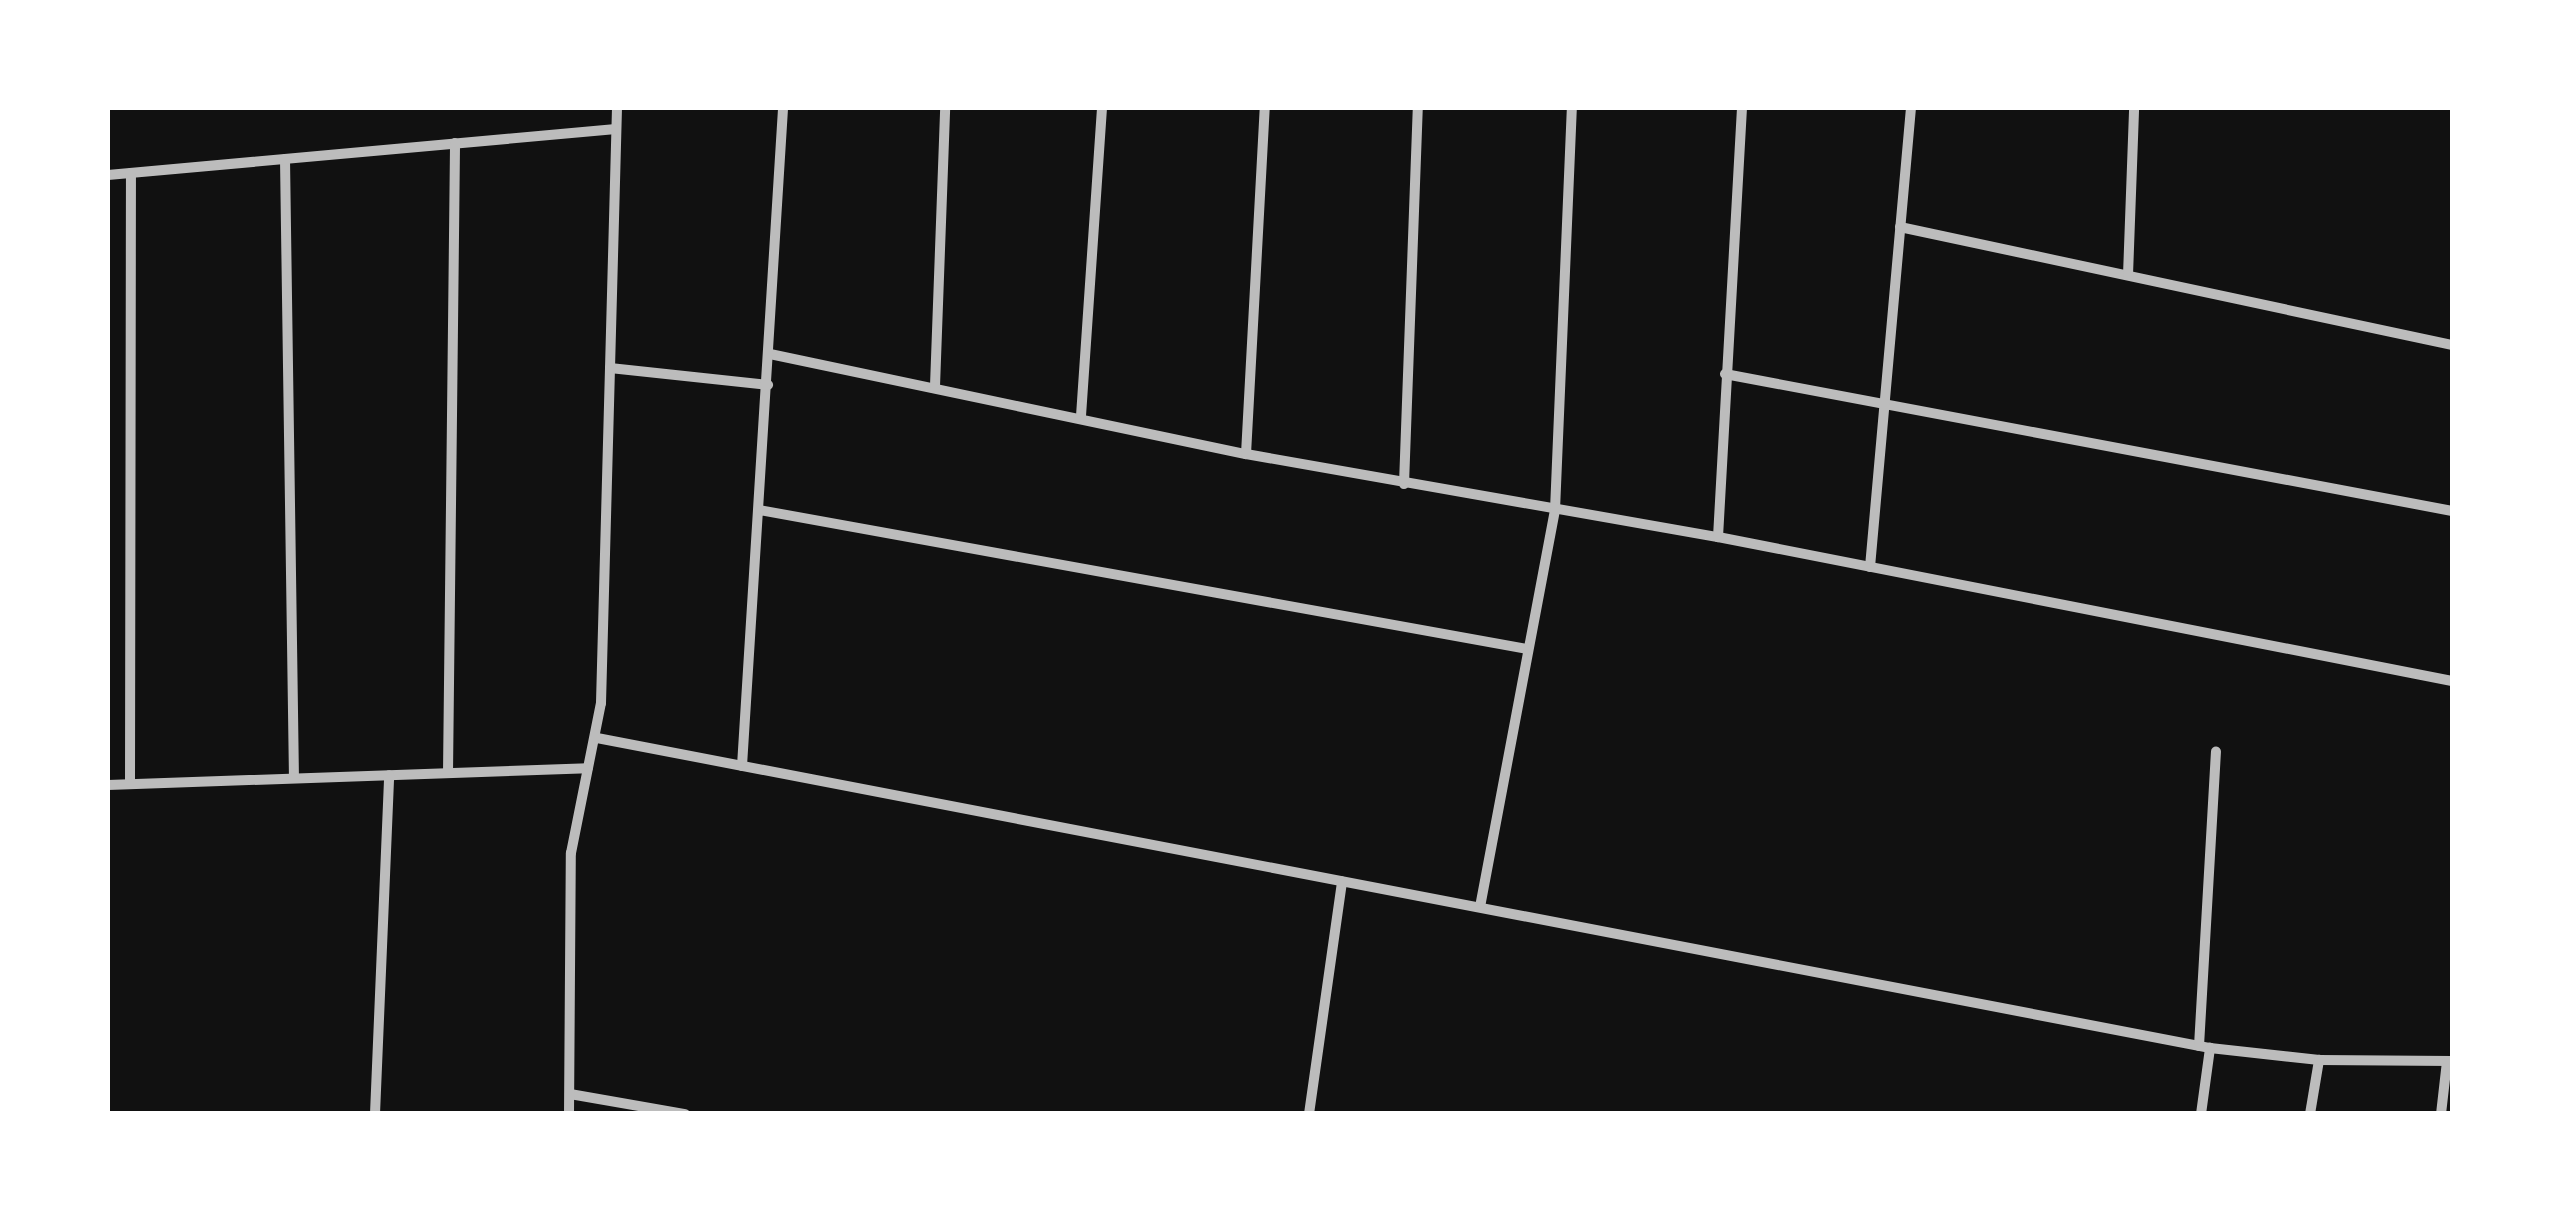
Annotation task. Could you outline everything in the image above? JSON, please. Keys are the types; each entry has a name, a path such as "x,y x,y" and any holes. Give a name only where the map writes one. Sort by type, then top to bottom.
{"street":[{"path":"569,1114 571,853 597,738 617,108"},
{"path":"742,766 783,108"},
{"path":"935,386 945,108"},
{"path":"1081,416 1102,108"},
{"path":"1246,454 1264,108"},
{"path":"1404,484 1418,108"},
{"path":"1480,908 1555,510 1572,108"},
{"path":"1718,538 1742,108"},
{"path":"1870,567 1911,108"},
{"path":"2128,275 2134,108"},
{"path":"108,175 616,129"},
{"path":"448,773 455,144"},
{"path":"285,159 294,778"},
{"path":"130,173 130,784"},
{"path":"1900,226 2452,344"},
{"path":"770,354 1081,416 1246,454 1718,538 2452,682"},
{"path":"610,368 768,385"},
{"path":"1725,374 2452,511"},
{"path":"759,510 1527,649"},
{"path":"597,738 2205,1047 2319,1060 2450,1061 2441,1114"},
{"path":"2200,1114 2216,751"},
{"path":"108,785 588,768"},
{"path":"375,1114 388,775"},
{"path":"1310,1114 1342,881"},
{"path":"2310,1114 2319,1060"},
{"path":"570,1094 685,1114"}]}
